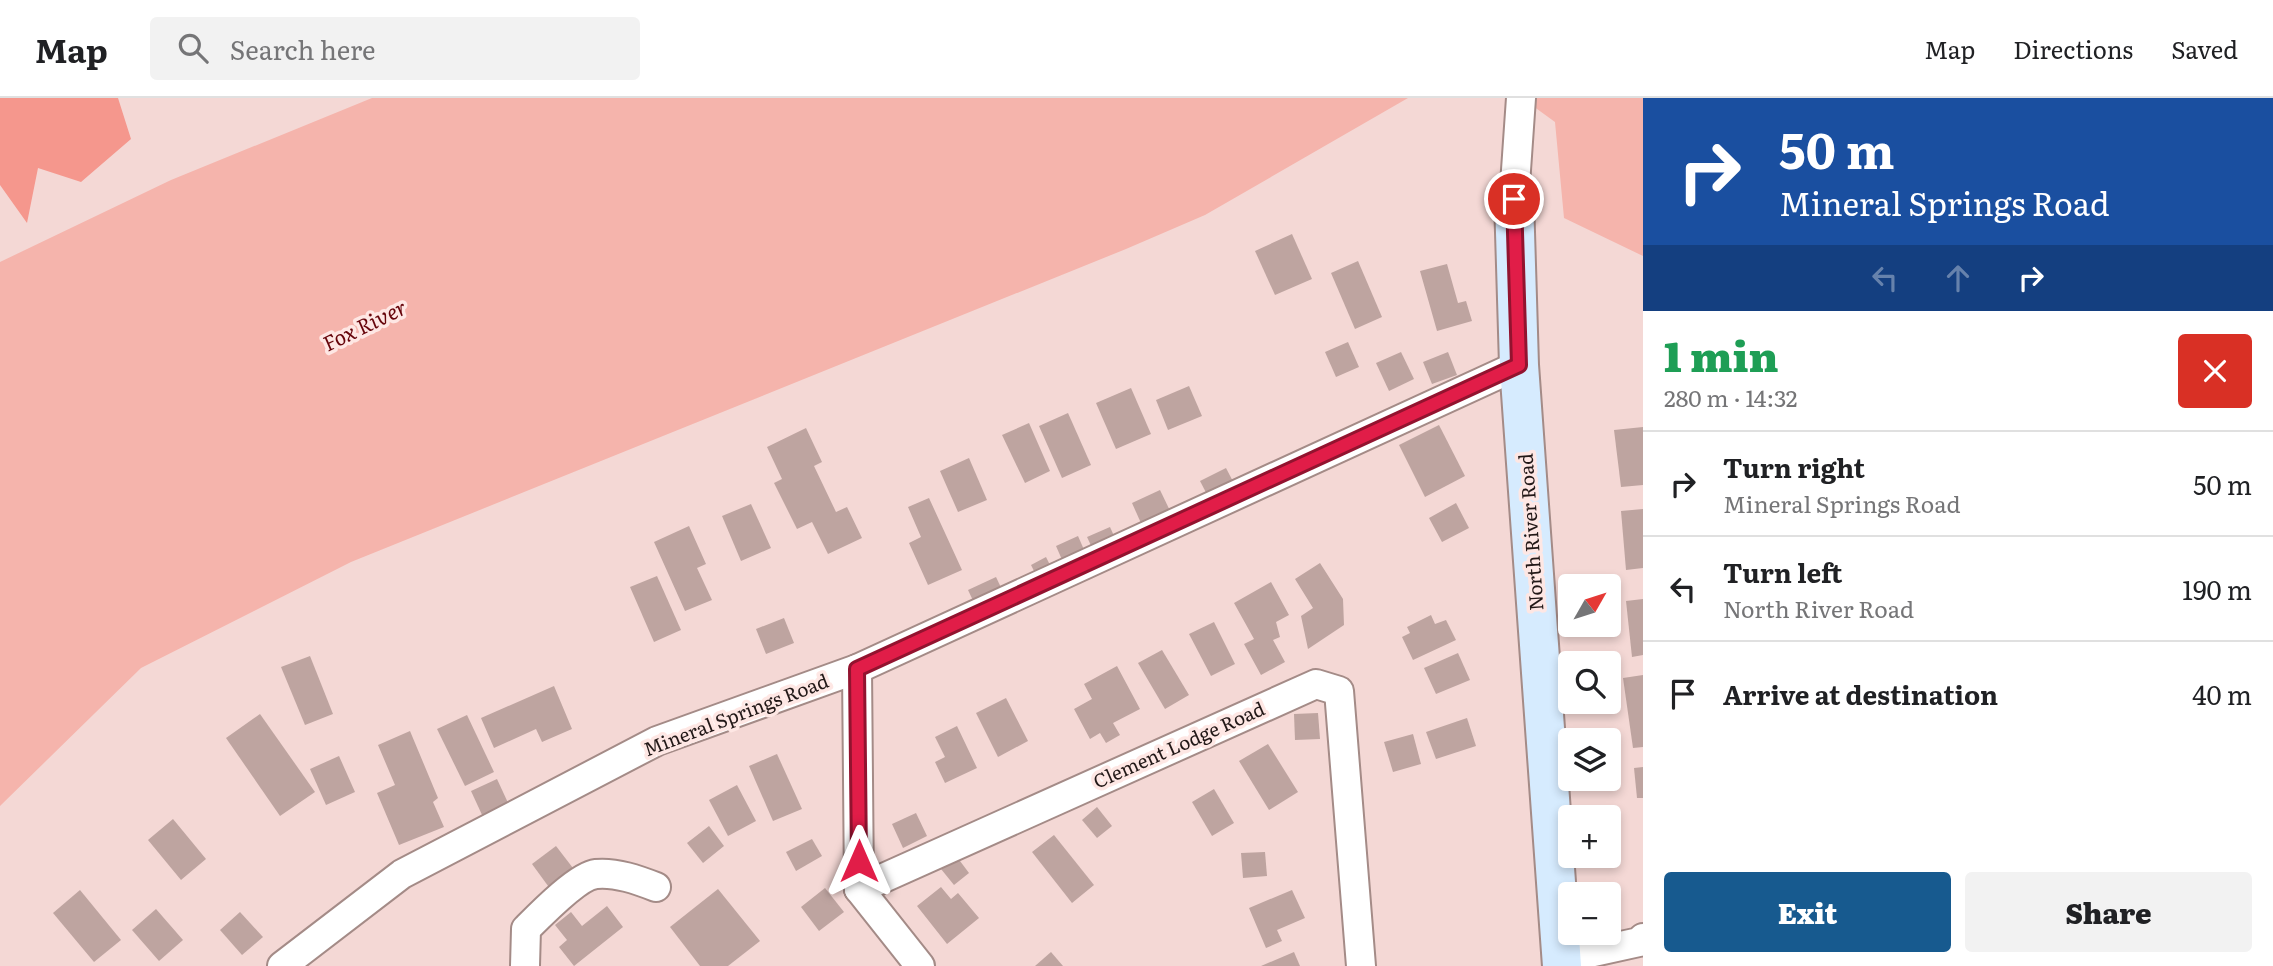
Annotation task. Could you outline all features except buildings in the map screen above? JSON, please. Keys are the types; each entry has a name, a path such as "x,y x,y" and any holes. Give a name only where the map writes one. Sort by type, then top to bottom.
{"street":[{"name":"North River Road","path":"1521,98 1514,199 1519,365 1562,963"},
{"name":"Mineral Springs Road","path":"282,966 402,874 657,741 857,669 1519,365"},
{"path":"857,669 859,889 920,966"},
{"name":"Clement Lodge Road","path":"859,889 1316,684 1339,691 1361,966"},
{"path":"525,966 526,929 566,892 594,874 631,877 656,887"},
{"path":"1562,963 1639,942 1643,938"}],"shaded area":[{"path":"0,98 118,98 131,139 81,182 38,168 27,223 0,185"}],"water":[{"name":"Fox River","path":"372,98 1408,98 1205,215 351,562 141,668 0,806 0,262 171,180"},
{"path":"1522,98 1643,98 1643,256 1564,218 1555,122"}],"route":[{"path":"859,861 857,669 1519,365 1514,199"}]}
